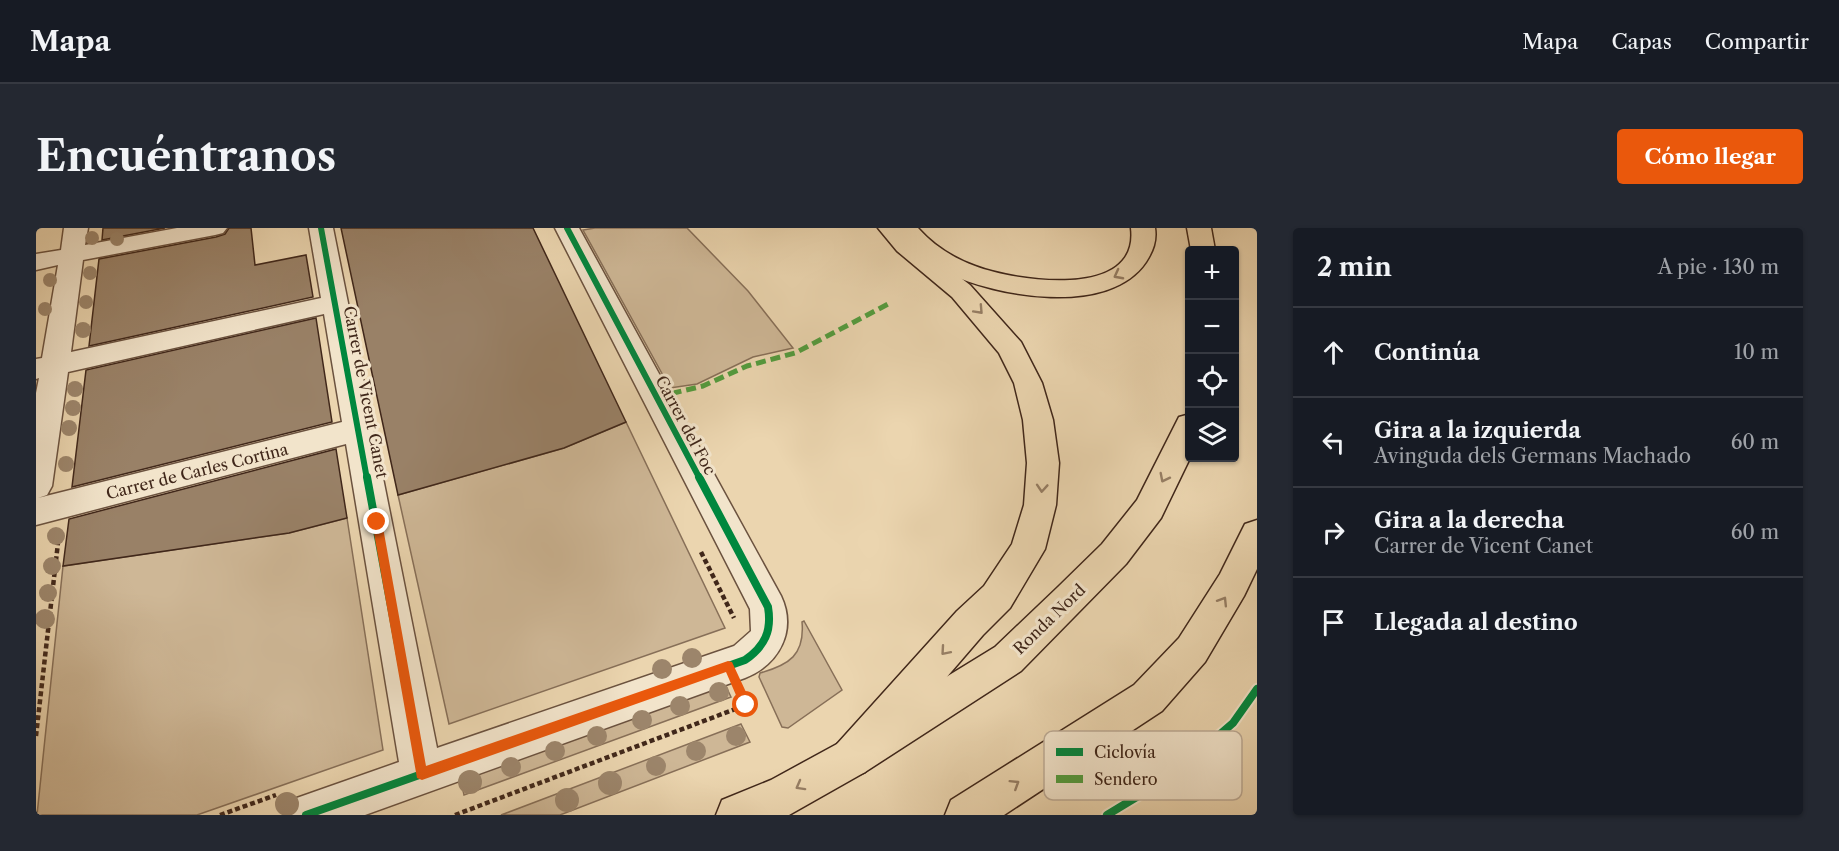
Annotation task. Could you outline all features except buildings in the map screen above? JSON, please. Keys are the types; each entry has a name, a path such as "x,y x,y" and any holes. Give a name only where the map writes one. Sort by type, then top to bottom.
{"main road":[{"path":"851,758 970,623 997,597 1028,549 1041,495 1043,463 1038,420 1028,383 1011,349 961,291 904,246 890,228"},
{"path":"906,228 913,238 940,260 973,274 1002,283 1050,289 1093,287 1124,273 1137,259 1145,237 1143,228"},
{"path":"1198,228 1202,246"},
{"name":"Ronda Nord","path":"737,815 784,796 851,758 1008,659 1114,554 1149,508 1185,435"},
{"path":"1097,731 1148,698 1192,650 1232,585 1257,534"},
{"path":"966,815 1044,765"}],"street":[{"path":"36,486 45,367 76,228"},
{"path":"36,262 215,228"},
{"name":"Carrer de Vicent Canet","path":"321,228 422,774"},
{"name":"Carrer del Foc","path":"567,228 768,607 771,621 769,637 759,652 728,666"},
{"path":"45,367 335,303"},
{"name":"Carrer de Carles Cortina","path":"48,517 358,429"},
{"path":"306,815 728,666"}],"path":[{"path":"36,736 48,517"},
{"path":"455,815 746,705 728,666"}],"shaded area":[{"path":"687,228 748,291 793,348 753,357 697,384 670,388 583,230"},
{"path":"626,422 725,628 449,724 398,495 564,448"},
{"path":"347,518 383,750 197,815 37,815 63,566 289,533"},
{"path":"804,621 842,690 788,728 782,727 759,677 760,673 787,662 798,651"},
{"path":"723,680 731,697 464,795 460,776"},
{"path":"741,724 750,742 560,815 501,815"}],"marked path":[{"path":"657,397 703,386 747,366 795,353 892,302"}],"cycle path":[{"path":"321,228 422,774"},
{"path":"306,815 745,660 758,650 767,638 770,624 768,607 567,228"},
{"path":"1224,731 1233,723 1257,689"},
{"path":"1107,815 1132,800"}],"route":[{"path":"377,522 422,774 728,666 746,705"}]}
